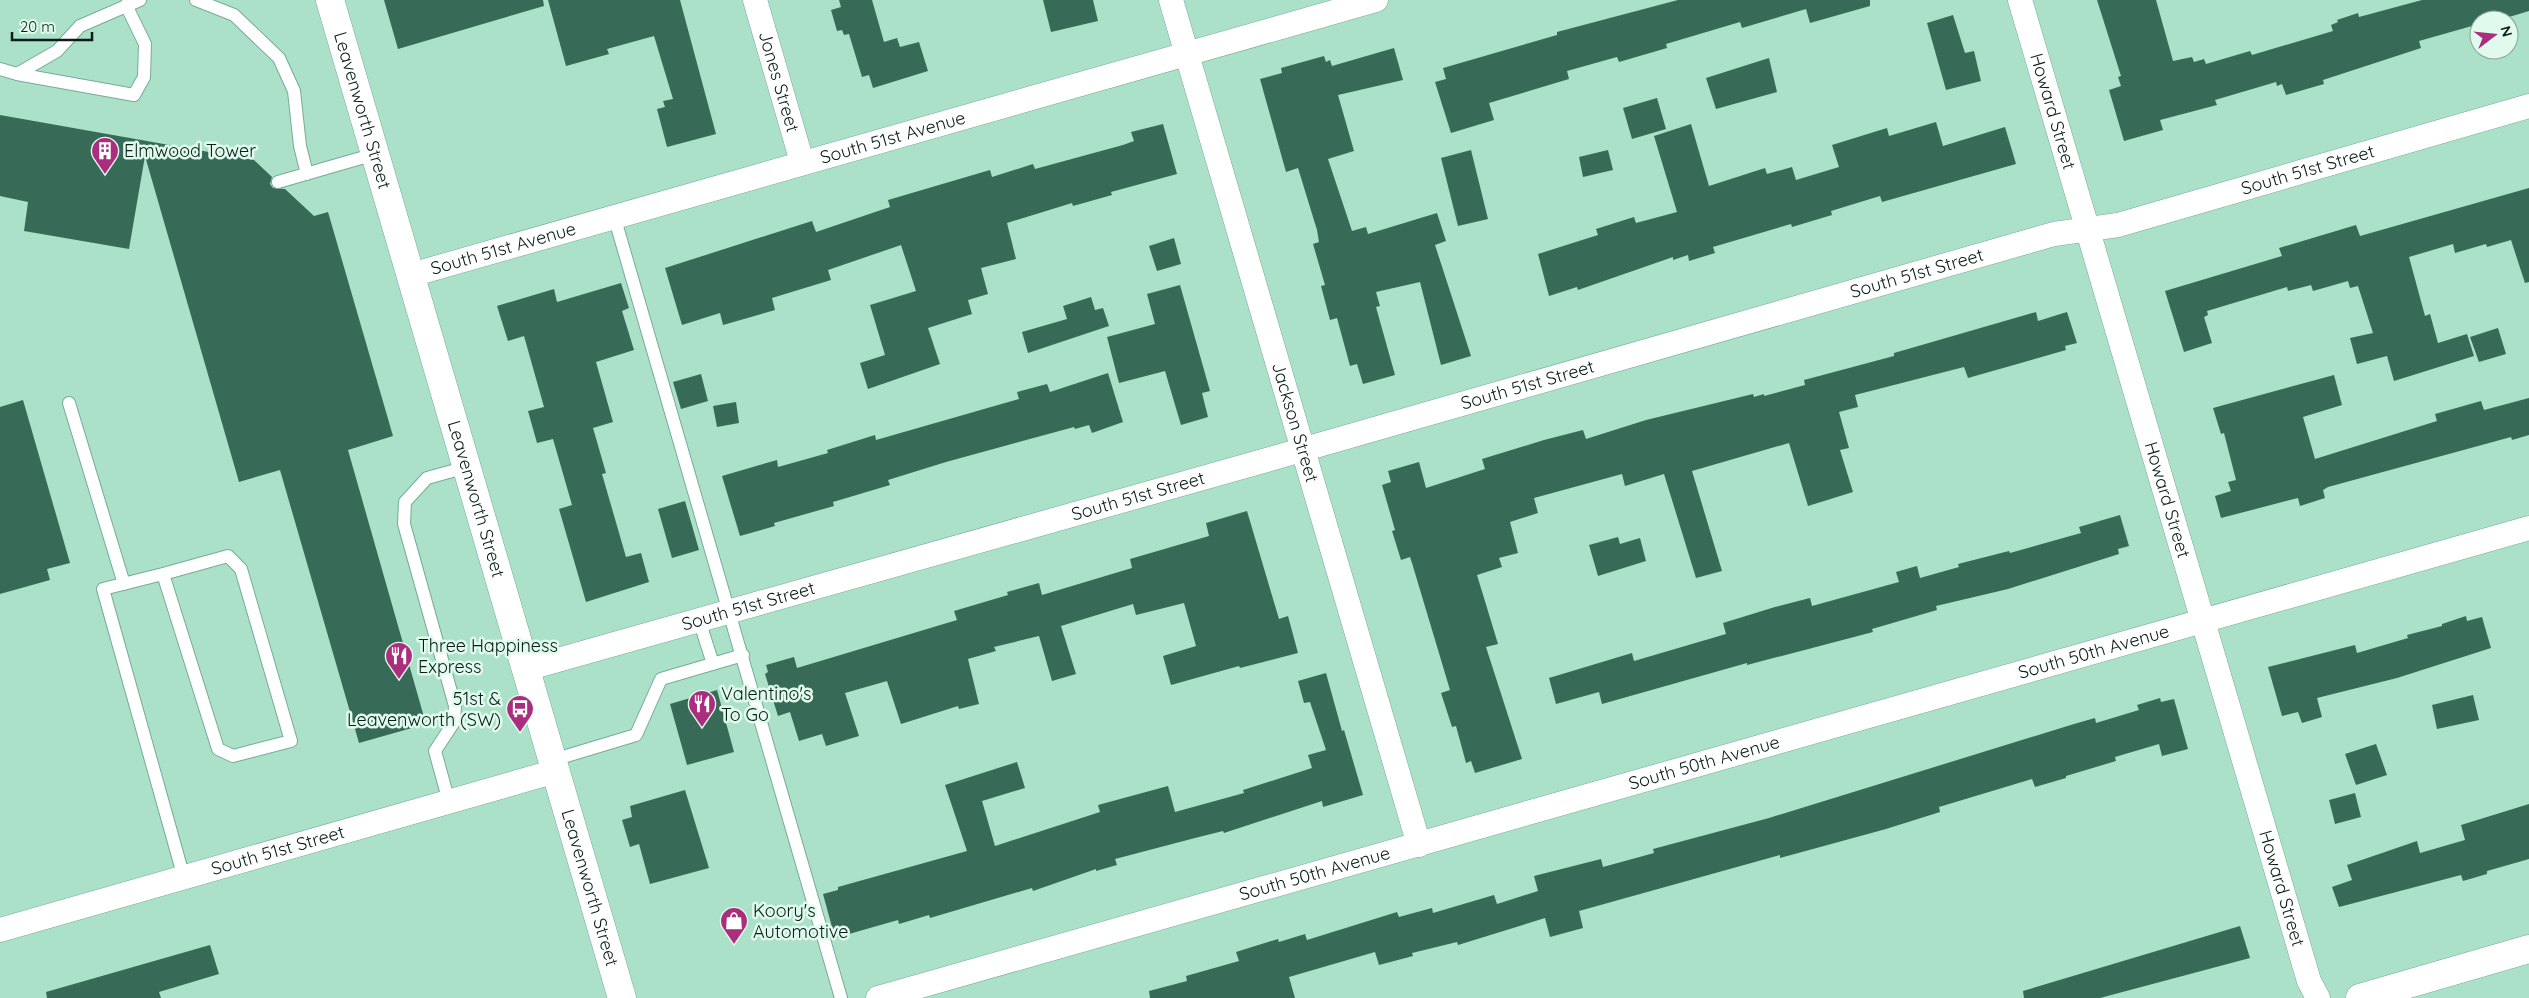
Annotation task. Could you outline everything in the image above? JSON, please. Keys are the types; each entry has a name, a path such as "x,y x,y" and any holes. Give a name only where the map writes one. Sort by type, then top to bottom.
{"main road":[{"name":"Leavenworth Street","path":"330,0 622,998"},
{"path":"2360,998 2529,949"}],"street":[{"name":"Jones Street","path":"755,0 802,162"},
{"name":"Jackson Street","path":"1172,0 1419,845"},
{"name":"South 51st Avenue","path":"411,275 802,162 1376,0"},
{"name":"Howard Street","path":"2020,0 2306,971 2318,998"},
{"name":"South 51st Street","path":"526,668 1303,450 2054,234 2118,225 2529,106"},
{"name":"South 50th Avenue","path":"878,998 2529,528"},
{"name":"South 51st Street","path":"0,930 449,802 554,765"}],"lane":[{"path":"17,74 57,51 80,26 140,0"},
{"path":"196,0 234,14 279,58 294,92 300,146 307,174"},
{"path":"0,69 17,74 134,95 144,78 145,44 126,5"},
{"path":"278,182 375,154"},
{"path":"614,216 743,655 840,998"},
{"path":"69,403 124,584"},
{"path":"449,802 435,751 454,722 455,706 404,524 405,502 427,478 467,467"},
{"path":"163,574 218,749 234,756 291,741 241,569 228,556 103,589 184,878"},
{"path":"700,620 713,664"},
{"path":"554,765 636,735 661,679 743,655"}],"building":[{"path":"384,0 543,0 544,6 398,49"},
{"path":"548,0 680,0 716,134 667,147 657,109 665,107 663,101 673,99 654,36 607,49 609,54 566,66"},
{"path":"839,0 872,0 884,42 897,38 900,47 919,42 928,71 873,88 869,75 862,77 849,34 844,35 842,30 837,31 831,10 841,7"},
{"path":"1043,0 1093,0 1098,21 1051,32"},
{"path":"1678,0 1870,0 1870,6 1810,23 1806,9 1742,28 1740,22 1666,44 1667,48 1619,62 1617,57 1567,71 1569,79 1489,103 1494,120 1451,133 1435,82 1446,79 1443,68 1557,35 1557,32"},
{"path":"2097,0 2156,0 2173,61 2192,57 2194,62 2204,59 2206,64 2250,51 2252,55 2333,31 2331,25 2338,22 2337,20 2358,13 2359,17 2422,0 2529,0 2529,11 2519,14 2519,10 2469,10 2469,27 2419,41 2421,48 2323,80 2324,84 2286,95 2282,84 2277,86 2276,82 2215,100 2217,105 2160,120 2163,130 2124,141 2109,90 2121,86 2118,77 2121,76"},
{"path":"1953,15 1965,53 1974,51 1981,81 1946,90 1927,23"},
{"path":"1394,48 1403,80 1338,95 1354,151 1328,159 1352,231 1366,227 1368,234 1437,213 1446,241 1435,245 1471,356 1441,365 1420,282 1376,292 1380,306 1376,307 1395,375 1363,384 1357,364 1350,366 1337,318 1330,320 1321,286 1325,285 1313,244 1319,242 1317,230 1298,168 1286,172 1260,79 1282,73 1281,68 1324,56 1326,62 1330,60 1332,66"},
{"path":"1769,58 1777,92 1716,109 1706,78"},
{"path":"1657,98 1666,129 1632,139 1623,108"},
{"path":"0,115 254,160 272,177 270,184 273,188 285,189 314,216 328,212 393,436 348,450 426,724 359,743 280,470 239,482 145,156 129,249 24,231 28,202 0,196"},
{"path":"1936,122 1943,146 2005,127 2016,164 1882,202 1880,196 1831,211 1832,215 1792,227 1791,224 1713,247 1715,253 1689,261 1688,255 1673,260 1673,257 1578,290 1577,287 1549,296 1538,254 1598,235 1596,229 1634,217 1636,223 1677,212 1654,136 1691,124 1709,186 1765,168 1767,174 1792,167 1796,180 1839,167 1832,145 1887,128 1889,136"},
{"path":"1163,124 1177,174 1111,192 1112,195 1073,206 1072,203 1007,223 1016,259 981,268 988,294 968,300 972,314 928,328 940,364 868,389 860,363 885,355 870,305 916,291 901,245 828,270 831,280 772,298 775,310 723,325 720,313 682,325 665,268 812,221 816,232 890,207 888,200 990,170 992,177 1033,164 1035,169 1123,145 1134,141 1131,132"},
{"path":"1471,150 1488,219 1458,226 1441,158"},
{"path":"1608,150 1613,170 1583,177 1579,157"},
{"path":"2529,188 2529,282 2525,283 2511,240 2487,247 2486,244 2455,253 2453,244 2409,257 2425,316 2430,314 2438,343 2467,334 2474,356 2394,381 2387,356 2357,364 2350,338 2373,333 2358,286 2350,288 2348,281 2313,291 2311,285 2288,291 2287,287 2207,311 2208,315 2204,317 2212,343 2184,352 2165,291 2282,256 2279,248 2356,225 2360,236"},
{"path":"1174,238 1181,264 1157,271 1149,246"},
{"path":"621,283 629,308 622,311 634,350 596,362 613,422 593,428 606,473 602,474 626,557 641,553 649,582 586,602 559,509 572,505 553,439 537,443 528,411 544,407 524,336 508,341 497,306 554,289 557,302"},
{"path":"1180,285 1210,391 1202,393 1208,417 1181,425 1165,371 1119,383 1107,337 1155,324 1147,294"},
{"path":"1091,297 1095,310 1103,308 1109,326 1028,353 1022,332 1067,319 1063,306"},
{"path":"2036,312 2038,321 2067,312 2077,343 2065,346 2066,350 1968,378 1964,367 1855,395 1858,407 1839,412 1849,448 1840,450 1853,492 1808,506 1789,443 1692,471 1722,571 1696,578 1664,474 1625,486 1622,474 1534,498 1538,513 1510,522 1518,553 1499,558 1502,567 1477,575 1498,644 1486,647 1522,759 1475,773 1471,761 1466,763 1456,726 1452,727 1441,693 1450,690 1412,563 1410,557 1401,560 1392,531 1395,530 1382,485 1391,482 1388,471 1419,462 1426,488 1485,469 1482,459 1544,440 1583,430 1586,439 1646,420 1753,394 1754,397 1764,394 1764,396 1805,385 1804,380 1894,356 1894,353"},
{"path":"2498,328 2506,354 2479,362 2470,337"},
{"path":"1108,373 1123,422 1092,433 1089,425 1075,429 1074,427 946,462 888,480 890,485 833,502 834,506 774,523 775,526 740,536 722,476 777,460 778,467 828,453 827,450 875,435 876,440 1019,399 1017,392 1047,384 1050,392"},
{"path":"701,374 708,401 681,409 673,382"},
{"path":"2334,375 2342,405 2303,417 2315,459 2437,421 2435,414 2481,401 2484,410 2529,398 2529,435 2512,440 2511,437 2328,487 2323,490 2325,498 2300,506 2298,498 2221,518 2215,496 2231,491 2228,482 2236,480 2224,433 2221,434 2213,408"},
{"path":"23,400 70,563 47,569 50,580 0,594 0,407"},
{"path":"736,402 739,423 717,427 713,406"},
{"path":"685,501 699,550 672,558 658,509"},
{"path":"1247,511 1279,619 1288,616 1298,653 1240,668 1239,666 1171,685 1163,656 1196,646 1184,603 1136,615 1133,604 1061,626 1076,674 1052,681 1039,636 994,647 996,651 968,659 979,704 959,709 958,706 901,724 887,681 845,693 859,736 826,746 822,734 799,741 790,712 778,716 765,674 768,672 766,665 794,657 797,668 957,620 954,611 1008,595 1007,592 1039,583 1042,595 1132,568 1130,559 1209,536 1206,523"},
{"path":"2120,515 2129,546 2118,549 2119,554 2008,589 1936,606 1937,610 1872,629 1873,632 1747,665 1747,663 1602,704 1599,692 1556,704 1549,678 1632,653 1634,661 1726,634 1723,623 1775,607 1810,598 1812,606 1899,582 1896,572 1917,566 1920,578 1959,567 1958,564 2009,551 2010,553 2081,533 2079,527"},
{"path":"1618,537 1620,544 1640,538 1646,561 1598,576 1589,545"},
{"path":"2466,616 2467,621 2482,617 2491,648 2397,678 2317,698 2322,717 2302,723 2298,712 2282,716 2268,667 2355,645 2357,653 2408,638 2407,635 2442,626 2442,624"},
{"path":"1326,673 1342,731 1344,730 1363,795 1323,807 1322,801 1224,833 1223,831 1115,859 1117,865 1096,871 1096,869 1033,891 1032,888 930,918 929,915 899,924 898,920 835,938 823,894 838,890 838,887 967,851 945,785 1017,762 1025,788 982,801 995,846 1100,812 1098,805 1168,786 1175,812 1244,793 1243,790 1312,768 1308,755 1326,750 1310,702 1304,703 1298,681"},
{"name":"Valentino's To Go","path":"717,690 734,752 687,765 670,704"},
{"path":"2473,695 2479,720 2437,729 2432,705"},
{"path":"2160,698 2161,702 2174,699 2188,749 2162,756 2159,744 2115,757 2116,761 2035,787 2032,779 1939,807 1940,812 1886,829 1780,858 1780,855 1579,911 1583,928 1550,937 1545,918 1458,945 1457,942 1412,953 1413,956 1379,965 1375,952 1289,977 1295,998 1150,998 1149,991 1187,981 1186,976 1239,961 1236,952 1278,939 1279,942 1305,934 1307,940 1397,912 1399,917 1432,908 1433,913 1494,895 1497,904 1538,891 1534,876 1601,859 1603,867 1654,853 1653,849 1769,818 2074,724 2095,718 2096,723 2139,710 2137,705"},
{"path":"2376,744 2387,775 2356,785 2345,754"},
{"path":"685,790 709,868 650,884 639,844 630,847 622,820 632,817 630,806"},
{"path":"2355,793 2361,817 2335,824 2329,800"},
{"path":"2529,804 2529,859 2487,871 2487,874 2463,881 2461,875 2339,907 2332,887 2352,880 2347,865 2417,841 2420,853 2465,840 2461,825"},
{"path":"2240,926 2250,958 2100,998 2024,998 2023,991"},
{"path":"210,945 219,974 159,992 161,998 47,998 46,992"}],"place":[{"name":"Elmwood Tower","path":"105,175"},
{"name":"Three Happiness Express","path":"399,680"},
{"name":"Valentino's To Go","path":"702,728"},
{"name":"51st & Leavenworth (SW)","path":"520,733"},
{"name":"Koory's Automotive","path":"734,945"}]}
